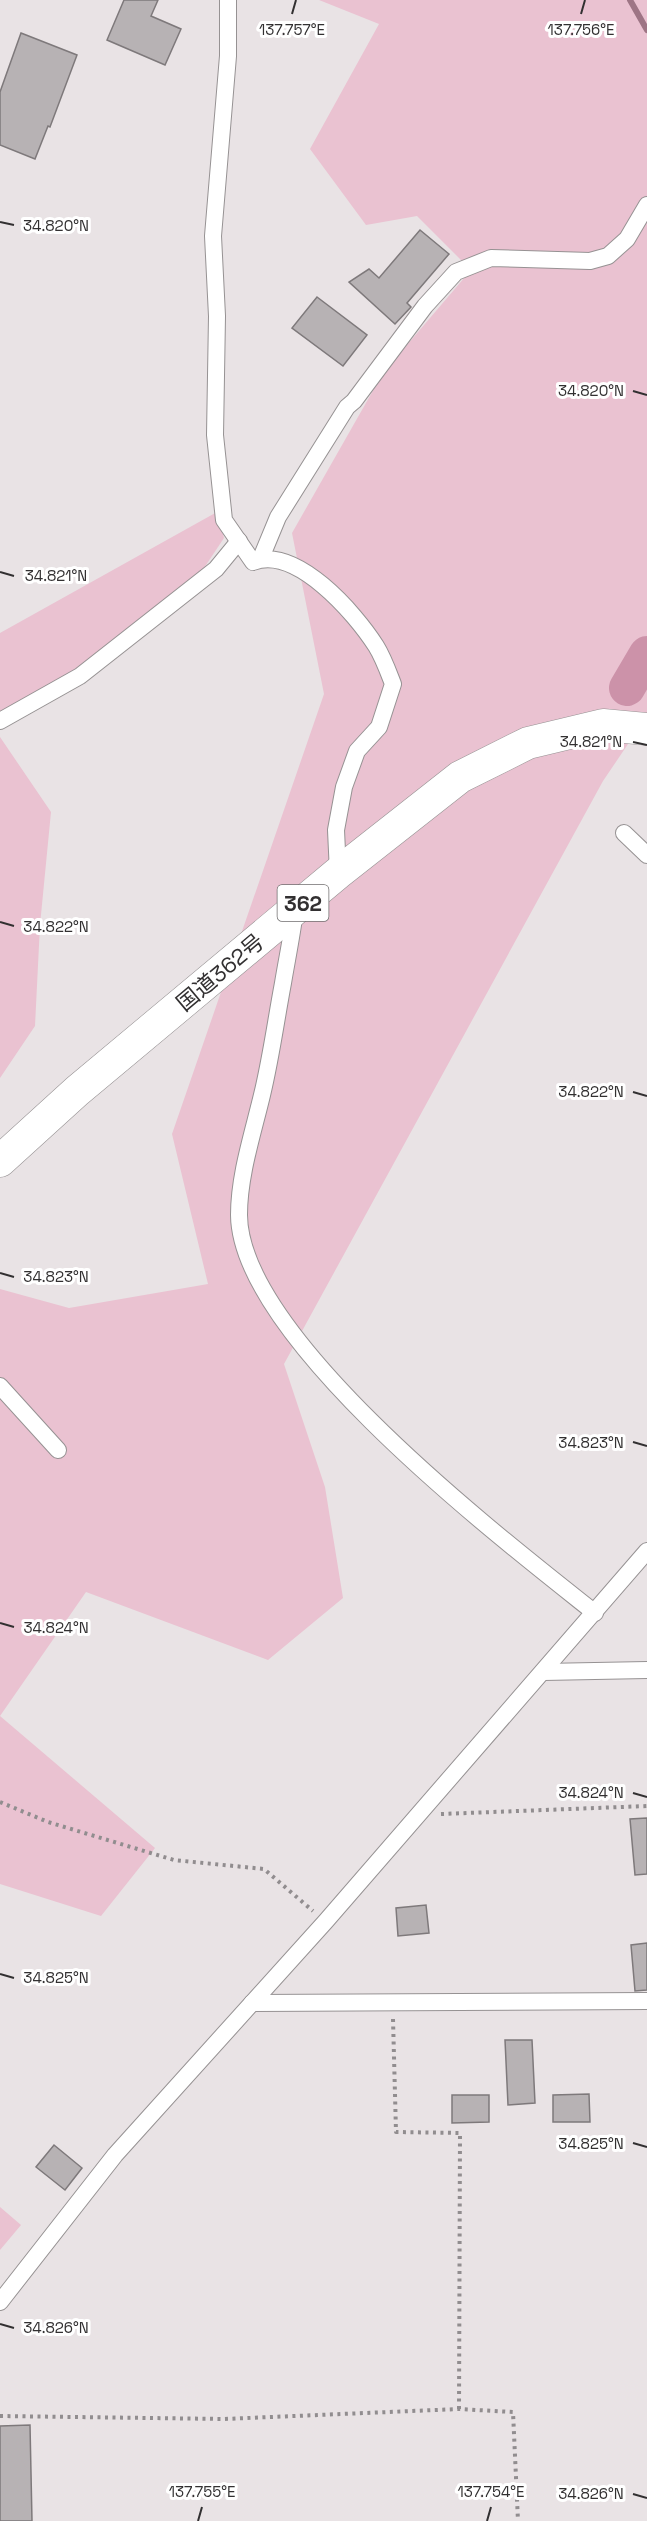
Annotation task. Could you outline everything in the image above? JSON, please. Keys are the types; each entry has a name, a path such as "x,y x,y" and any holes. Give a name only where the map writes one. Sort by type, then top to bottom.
{"highway":[{"name":"国道362号","path":"0,1161 77,1091 338,873 460,777 528,743 603,725 647,729"}],"street":[{"path":"228,0 228,56 213,236 218,367 215,435 225,520 253,562 261,558 277,560 305,571 338,600 375,645 393,684 379,727 357,751 344,787 336,830 338,873"},
{"path":"261,558 278,517 347,407 354,401 425,306 456,272 491,258 590,261 608,256 627,239 647,205"},
{"path":"0,721 80,676 216,569 239,541"},
{"path":"624,833 647,855"},
{"path":"295,910 267,1072 243,1174 240,1231 249,1259 266,1295 289,1329 346,1394 426,1474 482,1523 595,1612"},
{"path":"0,1386 57,1450"},
{"path":"0,2302 115,2155 326,1921 647,1551"},
{"path":"543,1672 647,1670"},
{"path":"252,2003 647,2001"}],"path":[{"path":"0,1802 48,1822 174,1860 264,1869 326,1921"},
{"path":"419,1815 647,1806"},
{"path":"392,2002 396,2132 460,2133 459,2409"},
{"path":"0,2416 224,2419 459,2409 513,2412 518,2521"}],"shaded area":[{"path":"319,0 647,0 647,716 603,781 284,1364 325,1487 343,1598 268,1660 86,1592 0,1716 0,1289 69,1308 208,1284 172,1134 324,694 292,533 383,373 471,270 417,216 366,225 310,149 379,24"},
{"path":"217,512 224,538 188,592 0,720 0,633"},
{"path":"0,737 51,812 40,925 35,1026 0,1078"},
{"path":"0,1716 155,1848 101,1916 0,1884"},
{"path":"0,2207 21,2225 0,2250"}],"building":[{"path":"124,0 158,0 151,16 181,29 165,65 107,40"},
{"path":"21,33 77,55 50,127 48,126 35,159 0,145 0,92"},
{"path":"420,230 449,254 407,303 411,307 395,324 349,282 369,269 379,278"},
{"path":"317,297 367,335 343,366 292,328"},
{"path":"647,1818 647,1874 635,1875 630,1819"},
{"path":"426,1905 429,1933 398,1936 396,1908"},
{"path":"647,1943 647,1990 635,1991 631,1945"},
{"path":"505,2040 532,2040 535,2103 508,2105"},
{"path":"589,2094 590,2122 553,2122 553,2095"},
{"path":"452,2095 489,2095 489,2122 452,2123"},
{"path":"54,2145 82,2168 65,2190 36,2167"},
{"path":"30,2425 32,2521 0,2521 0,2426"}],"waterway":[{"path":"630,0 647,30"},
{"path":"627,688 647,654"}]}
